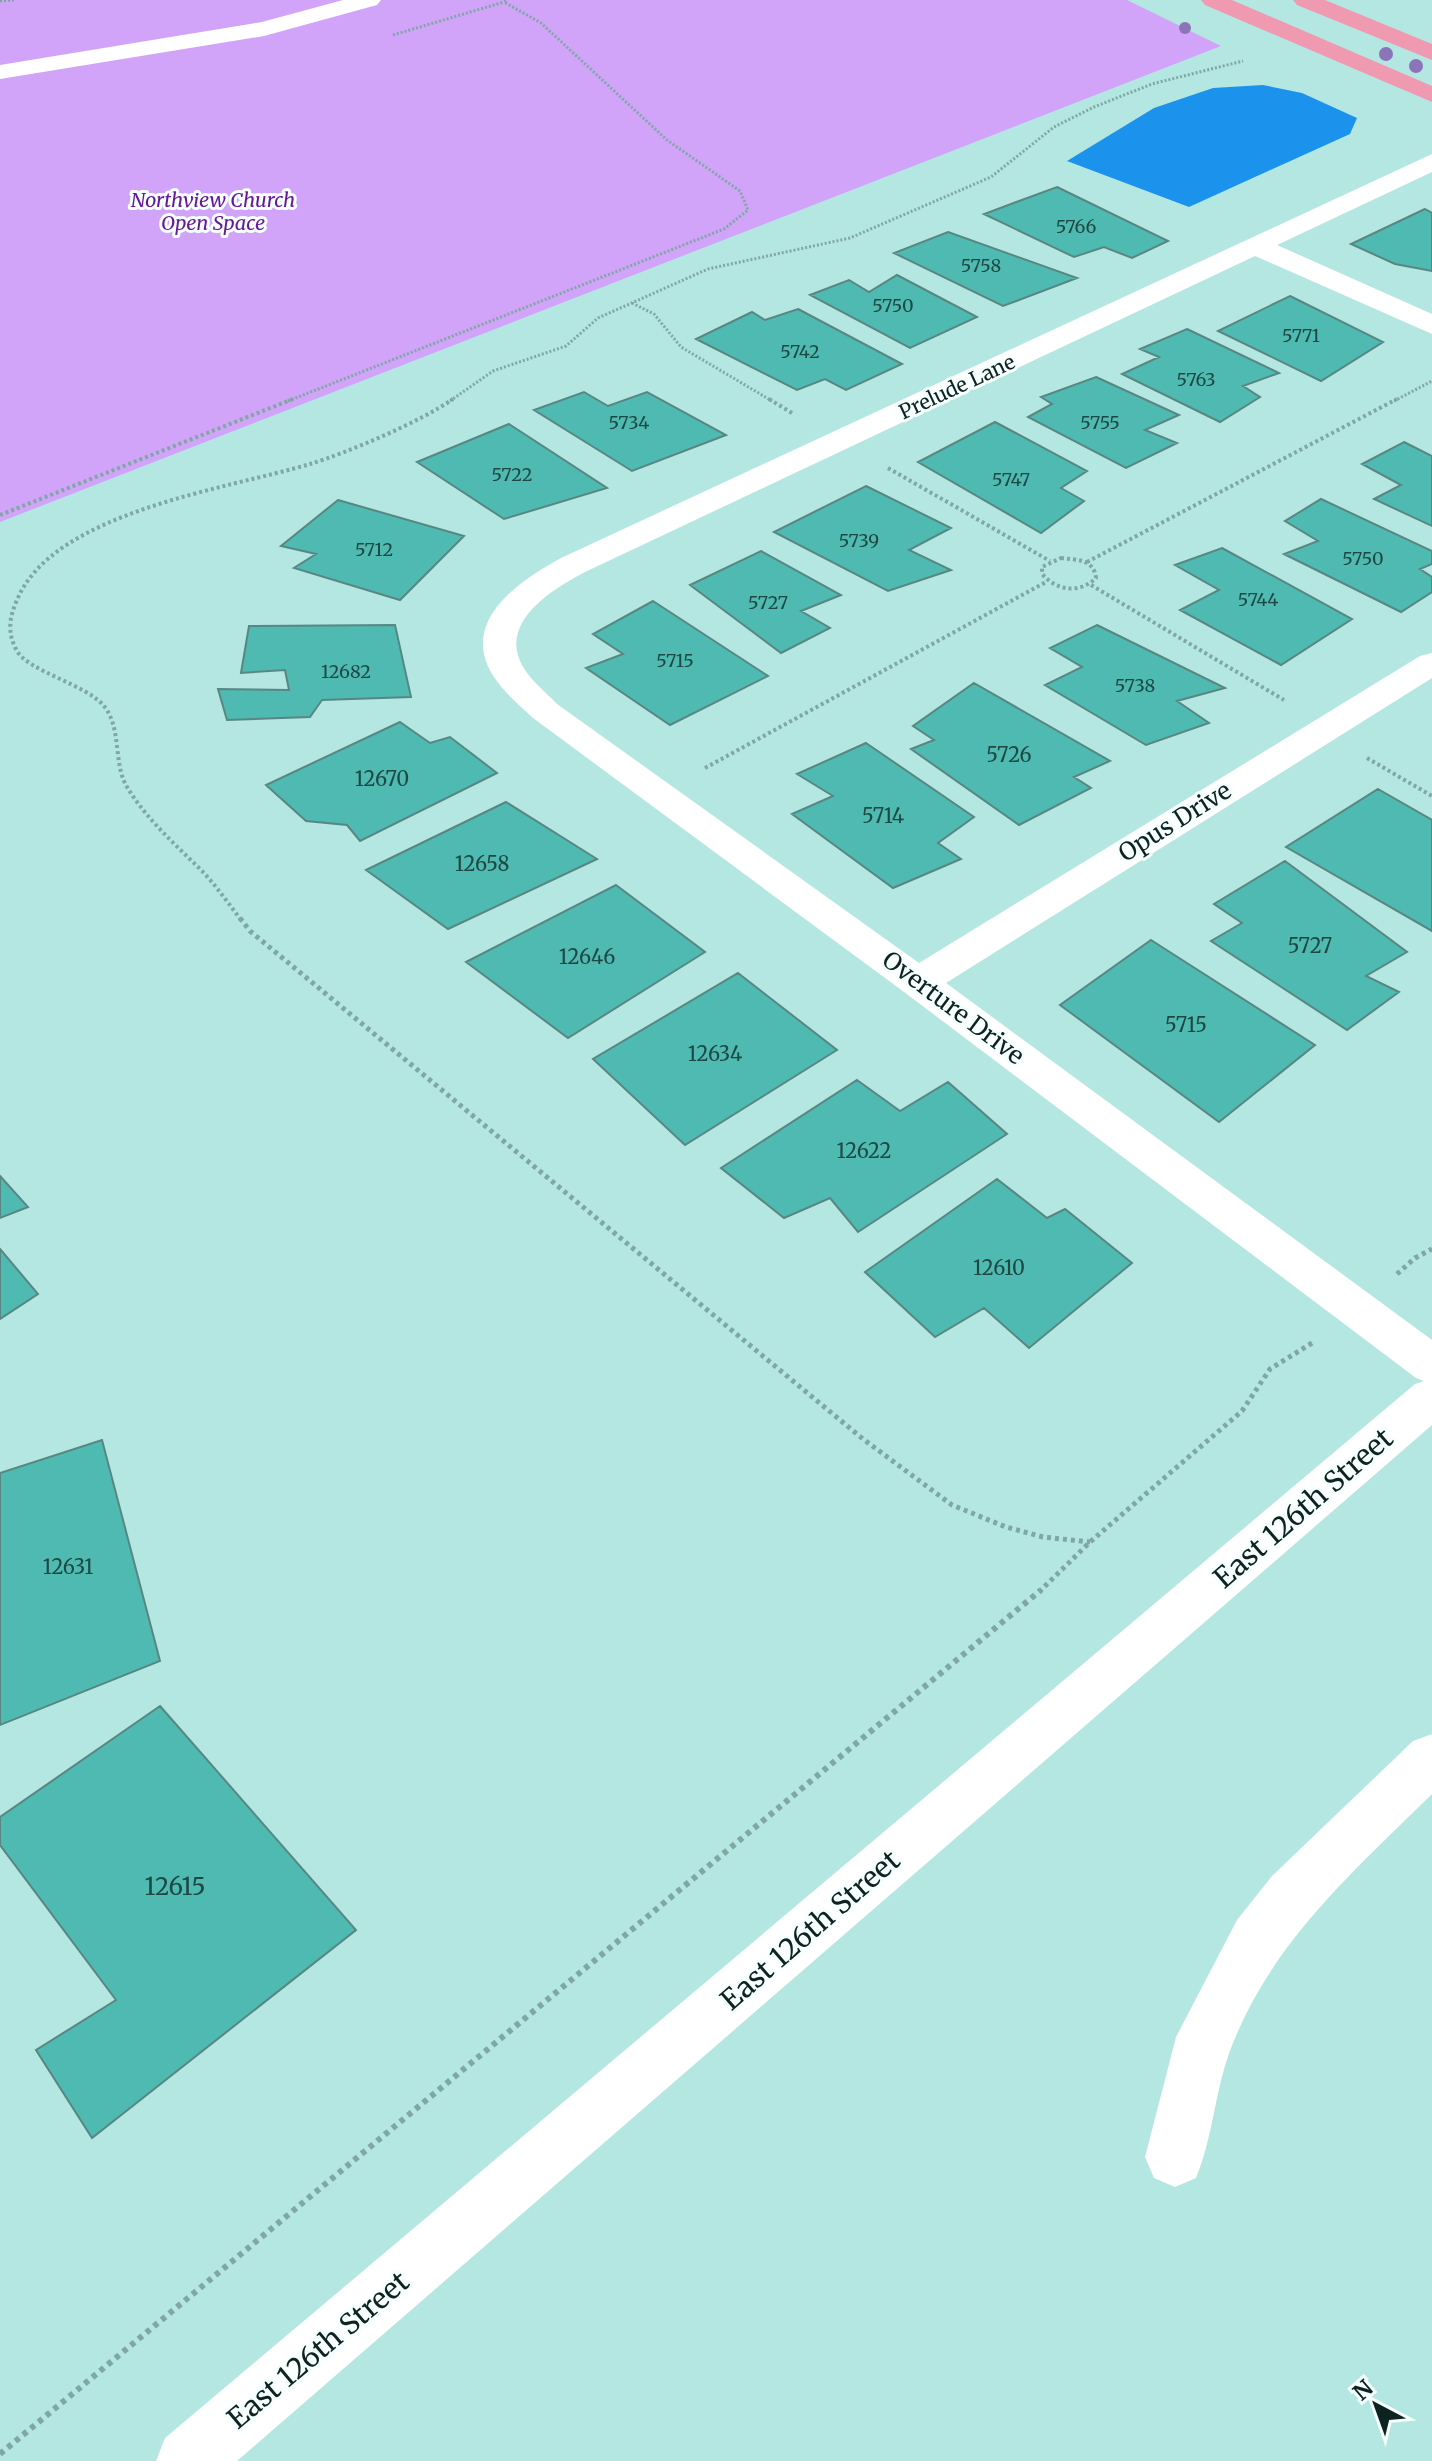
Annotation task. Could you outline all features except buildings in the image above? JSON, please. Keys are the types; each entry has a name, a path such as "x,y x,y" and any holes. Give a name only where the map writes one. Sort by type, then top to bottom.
{"main road":[{"path":"1213,0 1432,95"},
{"path":"1305,0 1432,53"}],"street":[{"path":"0,72 264,29 369,0"},
{"name":"Prelude Lane","path":"501,634 515,608 535,586 573,565 1432,162"},
{"path":"1256,246 1432,325"},
{"name":"Overture Drive","path":"501,634 502,661 545,711 918,982 1432,1365"},
{"name":"Opus Drive","path":"918,982 1432,663"},
{"name":"East 126th Street","path":"188,2461 1432,1397"},
{"path":"1175,2157 1205,2037 1257,1939 1292,1895 1432,1758"}],"path":[{"path":"0,1 15,0"},
{"path":"0,515 724,229 748,210 740,191 667,140 541,23 504,2 507,0"},
{"path":"1087,562 1432,381"},
{"path":"1091,585 1096,578 1095,570 1087,562 1075,559 1050,561 1042,567 1046,582 1068,589 1091,585 1299,710 1353,750 1432,796"},
{"path":"659,793 1046,582"},
{"path":"0,2454 1031,1599 1090,1542 1242,1411 1270,1369 1309,1346 1356,1309"}],"green space":[{"name":"Northview Church Open Space","path":"0,0 1127,0 1221,46 0,522"}],"water":[{"path":"1263,85 1302,93 1357,118 1350,134 1189,207 1067,161 1154,108 1213,88"}]}
